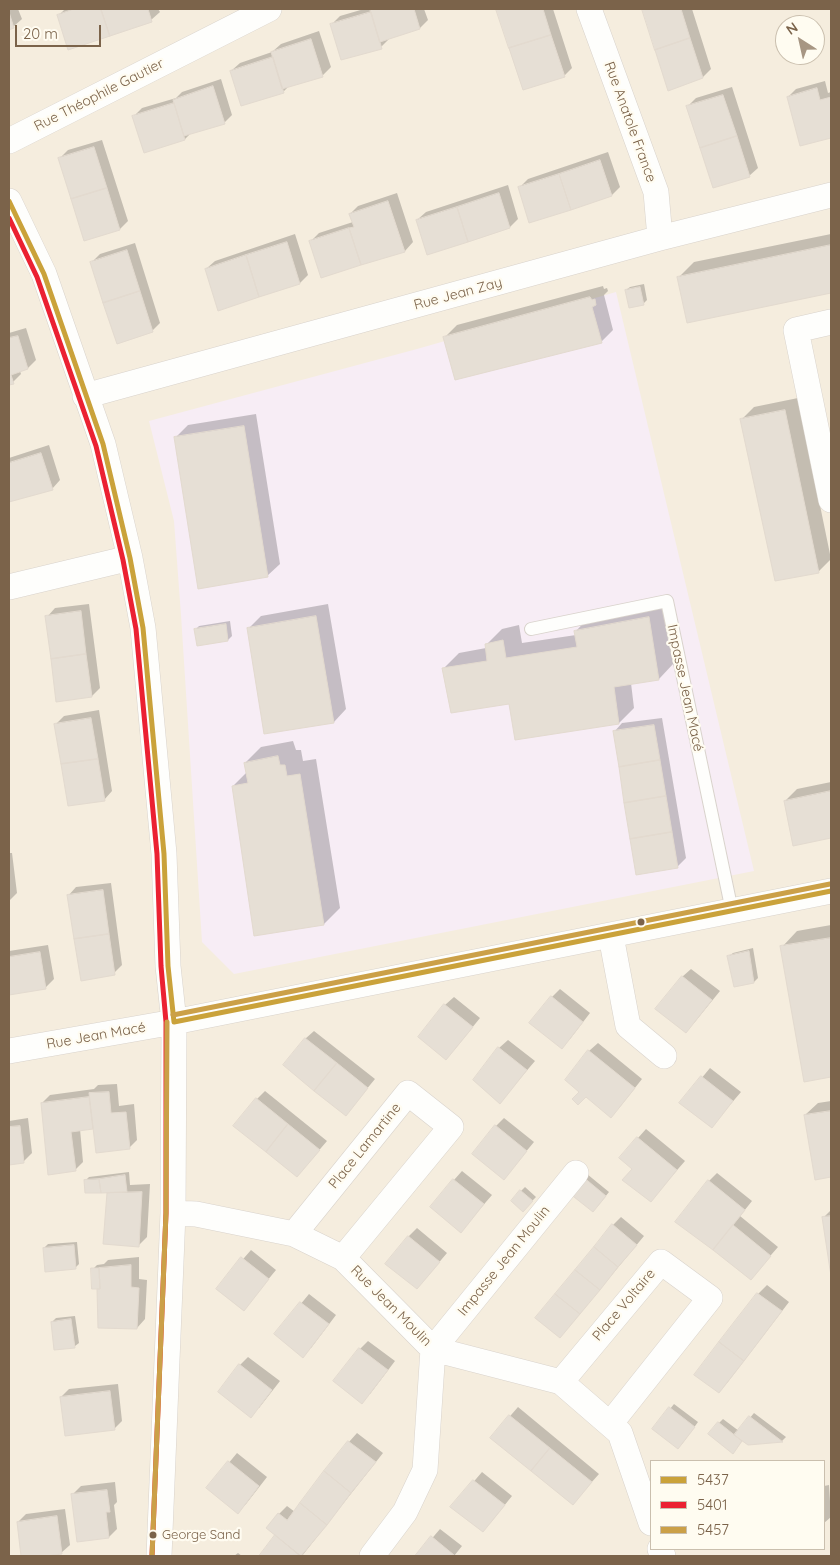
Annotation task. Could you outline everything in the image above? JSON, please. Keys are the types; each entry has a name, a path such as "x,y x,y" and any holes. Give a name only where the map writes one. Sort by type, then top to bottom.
{"street":[{"name":"Rue Théophile Gautier","path":"9,141 269,9"},
{"name":"Rue Anatole France","path":"589,9 656,192 660,238"},
{"name":"Rue Jean Zay","path":"85,396 660,238 831,195"},
{"path":"9,201 44,274 103,444 130,558 143,628 163,844 168,966 174,1022 173,1212 159,1556"},
{"path":"831,322 796,330 831,500"},
{"path":"9,587 130,558"},
{"name":"Rue Jean Macé","path":"9,1050 174,1022 831,892"},
{"path":"611,936 628,1026 664,1056"},
{"name":"Place Lamartine","path":"294,1234 408,1093 451,1127 343,1258"},
{"name":"Impasse Jean Moulin","path":"433,1349 576,1173"},
{"name":"Rue Jean Moulin","path":"173,1212 196,1214 294,1234 343,1258 433,1349 561,1382 620,1433 650,1520"},
{"name":"Place Voltaire","path":"561,1382 661,1262 710,1298 610,1424"},
{"path":"372,1556 405,1512 425,1470 433,1349"}],"lane":[{"name":"Impasse Jean Macé","path":"531,629 667,602 732,911"}],"shaded area":[{"path":"9,9 831,9 831,1556 9,1556"},
{"path":"616,292 754,871 234,974 202,942 174,521 149,421 417,349"}],"building":[{"path":"74,9 101,9 110,36 68,50 57,15"},
{"path":"101,9 148,9 152,22 110,36"},
{"path":"370,9 414,9 420,29 380,42"},
{"path":"496,9 543,9 551,35 509,48"},
{"path":"642,9 681,9 690,38 655,50"},
{"path":"9,12 14,28 9,30"},
{"path":"371,12 382,49 341,60 330,24"},
{"path":"551,35 565,77 523,90 509,48"},
{"path":"690,38 703,78 668,91 655,50"},
{"path":"311,39 323,77 282,89 271,52"},
{"path":"273,57 284,93 241,106 230,71"},
{"path":"213,86 225,124 184,136 173,100"},
{"path":"817,88 820,100 831,97 831,138 800,146 787,97"},
{"path":"723,95 737,136 700,148 686,106"},
{"path":"174,103 185,140 144,153 132,116"},
{"path":"737,136 750,177 713,188 700,148"},
{"path":"94,147 107,188 71,199 58,158"},
{"path":"600,160 612,196 571,210 559,174"},
{"path":"559,174 571,210 529,223 518,187"},
{"path":"107,188 120,230 84,241 71,199"},
{"path":"499,193 510,228 468,242 457,207"},
{"path":"388,201 405,252 361,265 349,228 354,227 349,214"},
{"path":"457,207 468,242 427,255 416,220"},
{"path":"349,228 361,265 321,278 309,241"},
{"path":"287,242 300,284 259,297 246,255"},
{"path":"831,245 831,293 687,323 677,277"},
{"path":"127,250 140,291 103,303 90,262"},
{"path":"246,255 259,297 218,311 205,269"},
{"path":"640,287 644,305 629,308 625,290"},
{"path":"140,291 153,332 117,344 103,303"},
{"path":"590,297 592,300 595,299 596,305 592,307 602,343 455,380 443,337"},
{"path":"18,336 28,369 11,375 14,384 9,385 9,338"},
{"path":"785,410 819,573 775,581 740,419"},
{"path":"244,426 268,577 198,589 174,437"},
{"path":"41,453 53,490 9,502 9,463"},
{"path":"81,611 86,654 51,659 45,616"},
{"path":"316,616 334,723 264,734 247,628"},
{"path":"649,617 659,680 614,687 619,724 515,740 509,704 451,713 442,668 487,661 485,644 503,640 506,658 577,647 574,631"},
{"path":"226,624 228,641 197,646 194,629"},
{"path":"86,654 92,697 56,702 51,659"},
{"path":"91,718 98,759 61,764 54,724"},
{"path":"654,725 660,760 619,767 613,731"},
{"path":"278,756 280,765 285,765 287,776 300,774 324,925 254,936 232,786 248,783 244,763"},
{"path":"98,759 105,801 68,806 61,764"},
{"path":"660,760 666,796 624,803 619,767"},
{"path":"831,791 831,838 793,846 784,801"},
{"path":"666,796 672,832 630,839 624,803"},
{"path":"672,832 678,868 636,875 630,839"},
{"path":"103,890 109,934 74,939 67,895"},
{"path":"109,934 115,975 81,981 74,939"},
{"path":"831,938 831,1077 804,1082 780,946"},
{"path":"749,951 754,983 734,987 727,956"},
{"path":"40,952 46,989 9,995 9,957"},
{"path":"682,976 712,1000 686,1033 655,1009"},
{"path":"551,996 583,1022 562,1049 529,1023"},
{"path":"444,1004 473,1027 446,1060 418,1037"},
{"path":"305,1038 337,1063 314,1091 283,1065"},
{"path":"498,1047 527,1070 500,1104 473,1080"},
{"path":"588,1050 635,1088 611,1118 586,1097 578,1105 572,1099 579,1092 565,1080"},
{"path":"337,1063 368,1088 346,1116 314,1091"},
{"path":"701,1076 733,1101 712,1128 679,1103"},
{"path":"109,1092 111,1113 126,1112 130,1149 96,1153 89,1093"},
{"path":"89,1097 93,1129 71,1132 76,1171 48,1175 41,1103"},
{"path":"256,1098 288,1124 266,1152 233,1126"},
{"path":"831,1111 831,1177 815,1180 804,1115"},
{"path":"288,1124 320,1150 297,1177 266,1152"},
{"path":"495,1125 527,1151 504,1180 472,1154"},
{"path":"20,1126 24,1163 9,1165 9,1127"},
{"path":"637,1137 677,1170 651,1202 622,1180 632,1169 619,1158"},
{"path":"125,1175 127,1192 101,1193 99,1179"},
{"path":"582,1176 606,1196 593,1212 569,1193"},
{"path":"99,1179 101,1193 85,1193 84,1180"},
{"path":"453,1179 484,1204 461,1233 430,1207"},
{"path":"708,1180 745,1210 713,1250 675,1222"},
{"path":"520,1190 533,1201 523,1212 511,1201"},
{"path":"142,1192 139,1247 103,1244 107,1193"},
{"path":"831,1216 831,1276 822,1217"},
{"path":"612,1224 637,1245 618,1267 594,1247"},
{"path":"733,1225 771,1256 751,1280 713,1250"},
{"path":"408,1236 440,1262 417,1289 385,1264"},
{"path":"74,1245 76,1269 45,1272 43,1248"},
{"path":"594,1247 618,1267 600,1290 575,1270"},
{"path":"241,1257 269,1279 244,1311 216,1289"},
{"path":"131,1265 131,1287 139,1288 137,1329 98,1328 97,1289 100,1289 99,1268"},
{"path":"91,1268 99,1268 100,1289 92,1289"},
{"path":"575,1270 600,1290 580,1314 555,1294"},
{"path":"757,1293 782,1311 744,1361 719,1342"},
{"path":"555,1294 580,1314 560,1338 535,1318"},
{"path":"300,1302 329,1324 303,1358 274,1334"},
{"path":"71,1319 75,1348 54,1350 51,1322"},
{"path":"719,1342 744,1361 719,1393 694,1375"},
{"path":"359,1348 388,1370 362,1404 333,1381"},
{"path":"239,1364 272,1390 251,1418 218,1392"},
{"path":"110,1391 115,1430 65,1436 60,1397"},
{"path":"669,1407 695,1427 678,1449 652,1429"},
{"path":"509,1415 550,1448 531,1471 490,1438"},
{"path":"749,1416 783,1442 748,1445 734,1435"},
{"path":"718,1422 742,1441 733,1454 708,1434"},
{"path":"348,1441 376,1462 351,1493 324,1471"},
{"path":"550,1448 592,1482 573,1505 531,1471"},
{"path":"228,1461 259,1486 238,1514 206,1488"},
{"path":"324,1471 351,1493 327,1525 300,1503"},
{"path":"473,1480 505,1505 483,1532 450,1507"},
{"path":"107,1490 110,1512 106,1512 109,1538 77,1542 71,1494"},
{"path":"300,1503 327,1525 301,1556 266,1528 278,1513 287,1520"},
{"path":"57,1516 62,1554 21,1556 17,1522"},
{"path":"275,1535 300,1556 259,1556"},
{"path":"431,1536 454,1555 415,1556"}],"transit line":[{"name":"5437","path":"9,201 44,274 103,444 130,558 143,628 164,854 168,966 174,1022"},
{"name":"5401","path":"9,218 37,277 96,446 123,560 136,629 157,854 161,966 166,1022 166,1213 152,1556"},
{"name":"5457","path":"173,1015 830,884"},
{"name":"5437","path":"174,1022 831,891"},
{"name":"5457","path":"152,1556 166,1213 167,1022"}],"place":[{"name":"George Sand","path":"153,1535"}]}
